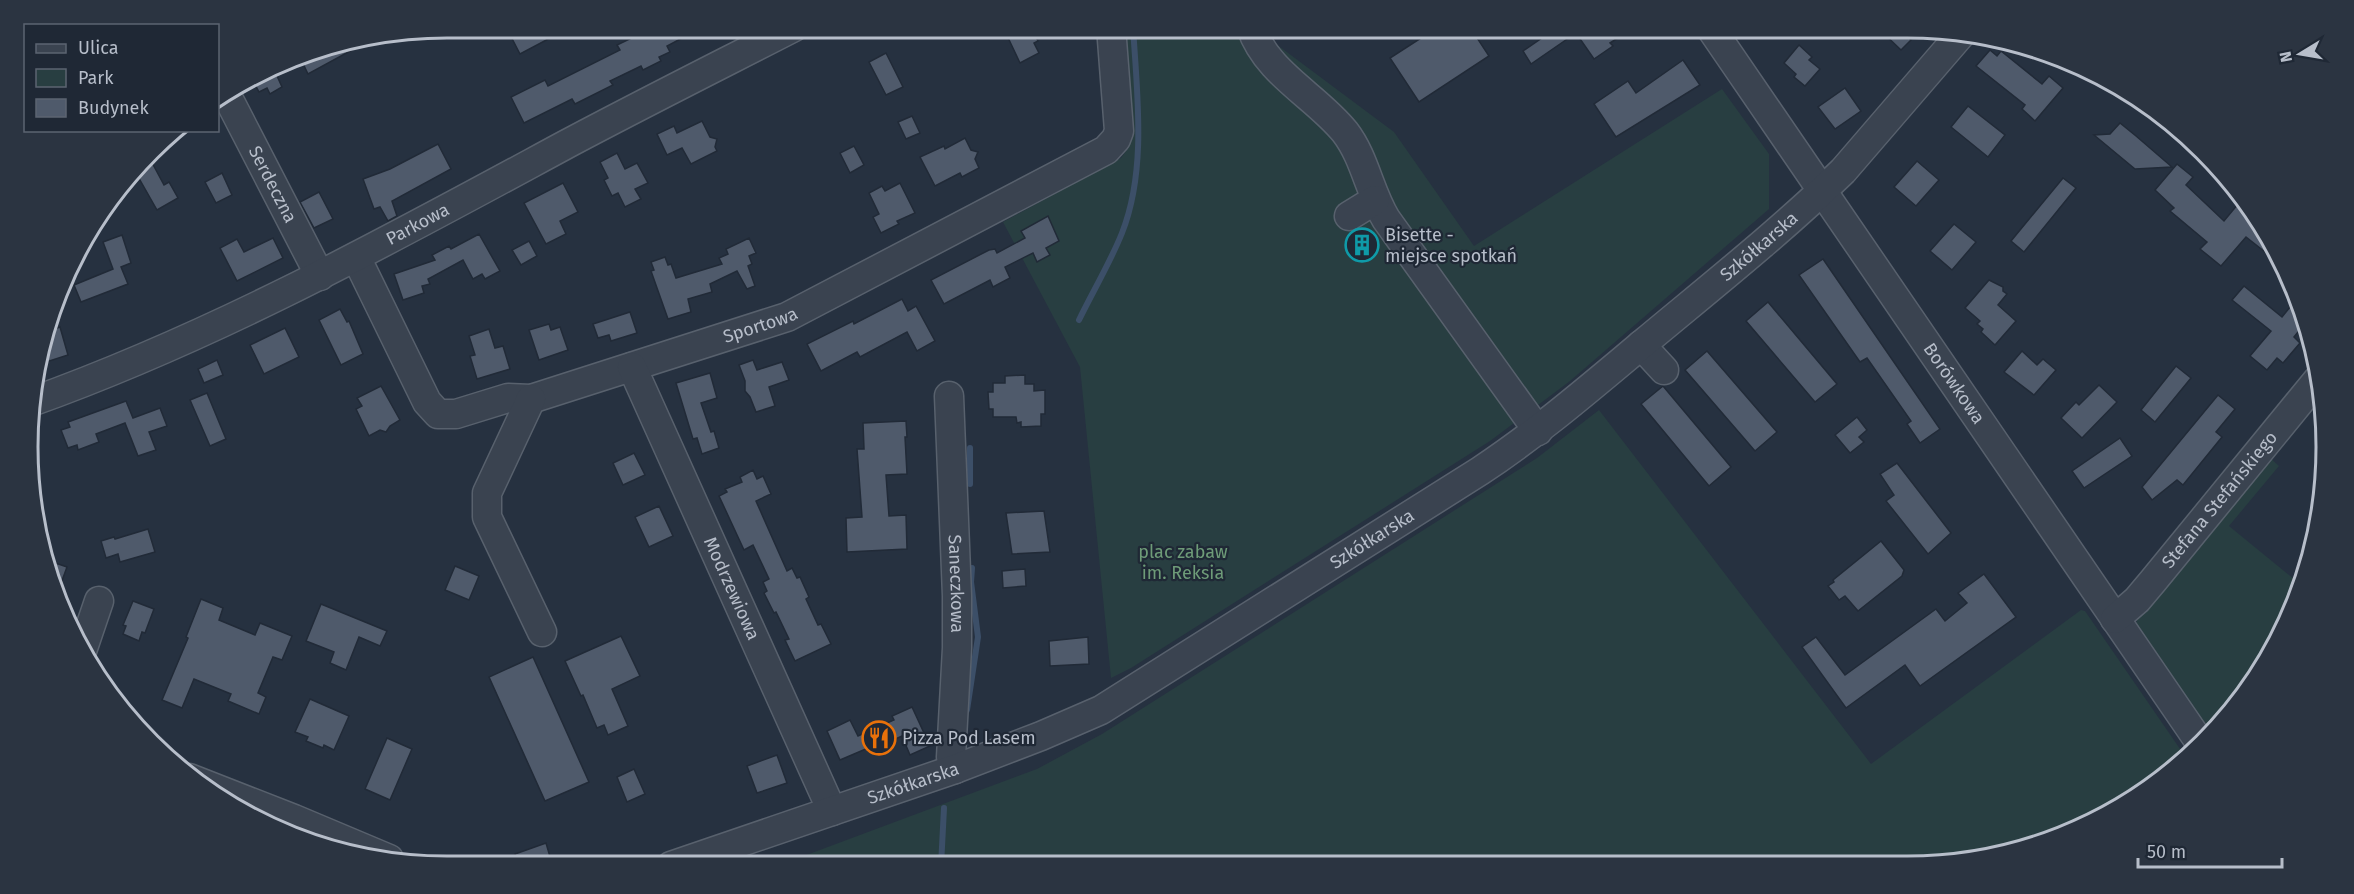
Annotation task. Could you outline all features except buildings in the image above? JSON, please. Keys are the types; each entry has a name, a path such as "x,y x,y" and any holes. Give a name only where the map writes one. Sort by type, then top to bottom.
{"street":[{"name":"Parkowa","path":"41,398 179,343 320,276 773,38"},
{"name":"Sportowa","path":"356,257 427,402 438,414 456,414 508,398 531,399 787,317 1106,150 1116,139 1119,125 1112,38"},
{"path":"1256,38 1270,62 1326,112 1345,133 1361,158 1375,200 1393,229 1538,431"},
{"name":"Borówkowa","path":"1718,38 2197,737"},
{"name":"Szkółkarska","path":"700,856 955,769 1072,723 1122,698 1480,471 1538,431 1822,191 1843,171 1955,40"},
{"name":"Serdeczna","path":"229,100 320,276"},
{"path":"1349,216 1375,200"},
{"path":"1641,345 1664,370"},
{"name":"Modrzewiowa","path":"632,367 832,811"},
{"name":"Stefana Stefańskiego","path":"2115,619 2137,600 2312,387"},
{"name":"Saneczkowa","path":"949,396 957,596 957,648 951,757 955,769"},
{"path":"531,399 488,493 487,518 542,632"},
{"path":"86,640 99,601"},
{"path":"229,794 363,848"}],"green space":[{"name":"plac zabaw im. Reksia","path":"1124,38 1271,38 1394,132 1474,246 1722,89 1769,154 1769,209 1570,381 1490,441 1131,668 1111,678 1080,367 1003,222 1121,158 1129,147 1132,131"},
{"path":"1599,410 1871,764 2081,610 2085,611 2181,751 2156,772 2112,802 2064,825 2013,843 1934,856 804,856 1037,769 1102,734 1537,458"},
{"path":"2268,456 2279,466 2229,526 2295,580 2262,652 2232,696 2203,730 2138,636 2136,624 2140,611"}],"waterway":[{"path":"1079,320 1122,233 1135,184 1138,158 1138,105 1134,38"},
{"path":"970,448 970,484"},
{"path":"967,710 978,637 971,582 972,568"},
{"path":"942,856 944,808"}],"place":[{"name":"Bisette - miejsce spotkań","path":"1362,245"},
{"name":"Pizza Pod Lasem","path":"879,738"}]}
